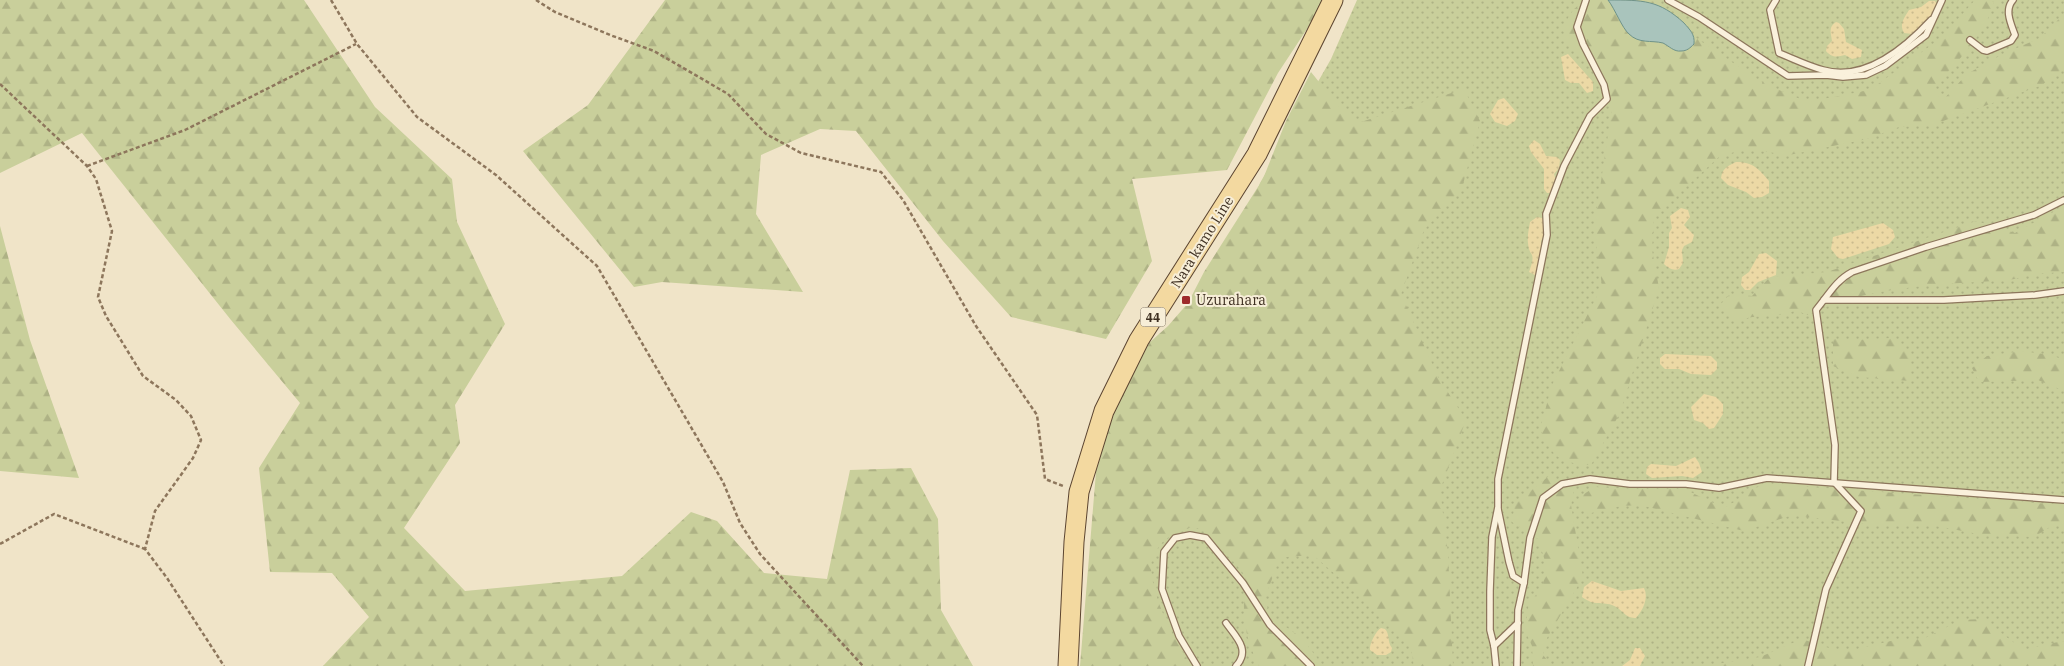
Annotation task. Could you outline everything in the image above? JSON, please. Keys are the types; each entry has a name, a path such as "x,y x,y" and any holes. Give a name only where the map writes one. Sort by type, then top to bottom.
{"main road":[{"name":"Nara kamo Line","path":"1068,666 1079,492 1104,411 1139,340 1257,154 1333,0"}],"lane":[{"path":"1524,583 1513,576 1509,562 1498,507 1498,479 1547,235 1546,214 1576,140 1590,116 1607,99 1604,85 1583,44 1577,27 1586,0"},
{"path":"1668,0 1699,17 1788,76 1866,75 1884,66 1926,35 1942,0"},
{"path":"1776,0 1770,10 1779,53 1825,71 1846,72 1872,66 1889,58 1914,38 1935,16"},
{"path":"1970,40 1983,50 2011,41 2015,35 2008,15 2010,4 2013,0"},
{"path":"1808,666 1826,589 1861,511 1834,482 1835,445 1816,310 1833,286 1841,278 1852,272 2034,215 2064,200"},
{"path":"1824,300 1944,300 2035,295 2064,291"},
{"path":"1517,666 1518,610 1530,538 1543,498 1562,484 1590,479 1630,484 1686,484 1719,488 1767,478 2064,500"},
{"path":"1496,666 1490,630 1490,591 1492,537 1498,507"},
{"path":"1197,666 1179,636 1162,589 1164,552 1175,538 1190,535 1206,538 1243,583 1270,625 1311,666"},
{"path":"1226,623 1237,638 1243,651 1243,658 1236,666"},
{"path":"1494,646 1518,623"}],"path":[{"path":"331,0 356,44 417,117 496,175 597,266 723,482 740,523 760,554 864,666"},
{"path":"536,0 555,12 654,51 728,94 766,134 801,153 881,172 903,200 976,326 1037,414 1044,479 1079,492"},
{"path":"87,166 185,130 356,44"},
{"path":"0,84 87,166 96,179 112,231 98,297 106,316 143,376 176,400 191,416 201,440 193,458 155,511 145,549"},
{"path":"0,544 54,514 145,549 167,578 224,666"}],"green space":[{"path":"0,0 304,0 375,107 452,179 457,222 505,324 455,405 460,443 404,528 465,591 622,576 691,512 717,521 764,573 827,579 850,470 911,468 938,519 941,610 973,666 323,666 369,617 332,573 270,572 259,468 300,403 231,320 82,133 0,173"},
{"path":"665,0 1326,0 1278,73 1227,170 1132,179 1152,261 1106,339 1011,317 943,241 856,131 820,129 761,155 756,214 803,292 662,282 634,287 523,151 588,105"},
{"path":"1357,0 2064,0 2064,666 1150,666 1136,545 1260,183 1331,59"},
{"path":"1586,0 1635,0 1650,7 1763,83 1807,102 1870,90 1941,38 1975,0 1990,0 1994,2 1977,37 1933,88 1942,101 1967,74 2003,54 2040,38 2064,14 2064,68 2042,85 1932,125 1899,127 1867,139 1789,155 1746,149 1720,156 1654,216 1652,250 1659,288 1620,413 1591,465 1580,464 1558,457 1549,446 1540,429 1552,385 1602,286 1594,228 1612,108 1601,72 1568,45 1562,27 1574,9"},
{"path":"1311,72 1340,108 1361,122 1464,89 1480,121 1462,188 1424,230 1401,294 1438,377 1466,420 1440,490 1448,553 1453,666 1414,666 1410,644 1381,614 1313,555 1286,557 1277,565 1264,601 1274,619 1302,638 1323,666 1259,666 1249,642 1245,622 1245,576 1211,534 1201,529 1190,528 1178,532 1162,543 1153,557 1151,568 1160,606 1171,631 1191,666 1080,666 1096,472 1113,412 1149,343 1168,326 1188,303 1204,272 1263,179 1286,121"},
{"path":"2064,206 2064,272 2033,274 2010,280 1931,285 1880,292 1831,305 1807,315 1796,310 1781,315 1753,317 1738,321 1720,305 1730,294 1752,296 1770,277 1827,272 1976,221 2015,233"},
{"path":"0,226 30,340 79,478 0,471"},
{"path":"1892,338 1910,354 1910,381 1859,377 1833,366 1833,339"},
{"path":"2022,351 2051,355 2064,360 2064,391 2038,380 1979,382 1972,368 1987,356"},
{"path":"1550,475 1574,490 1571,505 1583,577 1547,638 1543,655 1552,666 1533,666 1532,646 1525,630 1529,603 1543,587 1545,561 1538,539 1512,522 1515,504"},
{"path":"1769,484 2064,505 2064,525 2053,525 2034,537 1978,534 1926,524 1865,524 1792,515 1744,531 1640,505 1621,506 1587,514 1579,504 1584,494 1595,487 1684,489 1724,508 1741,498 1751,489"},
{"path":"1982,619 2024,650 2064,642 2064,666 1705,666 1760,657 1802,639 1832,649 1853,650 1895,640 1923,639 1961,620"}],"sand":[{"path":"1929,1 1935,1 1938,6 1935,22 1929,25 1921,35 1904,33 1902,24 1909,10 1921,7"},
{"path":"1836,22 1844,29 1846,42 1862,50 1861,57 1852,59 1845,55 1830,55 1826,51 1827,46 1832,41 1831,28"},
{"path":"1568,54 1593,82 1593,91 1587,93 1579,83 1571,83 1565,80 1561,57"},
{"path":"1504,98 1518,114 1515,121 1507,126 1495,122 1490,114 1498,100"},
{"path":"1534,140 1540,144 1546,156 1557,157 1560,160 1559,168 1554,174 1558,187 1553,193 1547,193 1544,189 1544,169 1531,152 1529,146"},
{"path":"1736,162 1747,163 1759,170 1769,181 1769,193 1762,197 1754,198 1746,192 1728,185 1721,178 1722,172 1725,168"},
{"path":"1681,208 1688,210 1690,217 1684,225 1694,235 1692,242 1684,246 1682,250 1683,263 1679,269 1675,270 1664,264 1669,247 1669,233 1672,228 1670,216"},
{"path":"1537,217 1542,218 1545,222 1546,231 1541,241 1541,272 1537,276 1529,272 1532,257 1528,238 1530,222"},
{"path":"1883,223 1893,230 1895,237 1889,244 1843,259 1838,258 1831,249 1833,237"},
{"path":"1766,253 1777,261 1776,275 1758,282 1750,290 1745,290 1741,285 1742,277 1749,272 1759,254"},
{"path":"1665,354 1711,356 1717,362 1717,369 1711,375 1691,374 1679,369 1665,369 1660,364 1660,358"},
{"path":"1704,394 1716,397 1723,404 1723,414 1714,428 1709,429 1703,423 1694,420 1691,407"},
{"path":"1695,457 1702,472 1693,478 1682,476 1652,478 1646,474 1647,467 1651,464 1676,466"},
{"path":"1592,581 1621,591 1644,588 1646,600 1636,618 1629,617 1612,605 1594,603 1582,597 1584,587"},
{"path":"1381,628 1387,631 1392,648 1391,652 1386,655 1377,655 1370,650 1373,638"},
{"path":"1635,648 1640,648 1645,656 1640,666 1622,666 1630,660"}],"water":[{"path":"1608,0 1641,1 1666,10 1675,15 1690,30 1694,37 1694,44 1687,50 1678,51 1663,43 1645,41 1633,37 1626,31"}],"place":[{"name":"Uzurahara","path":"1186,300"}]}
